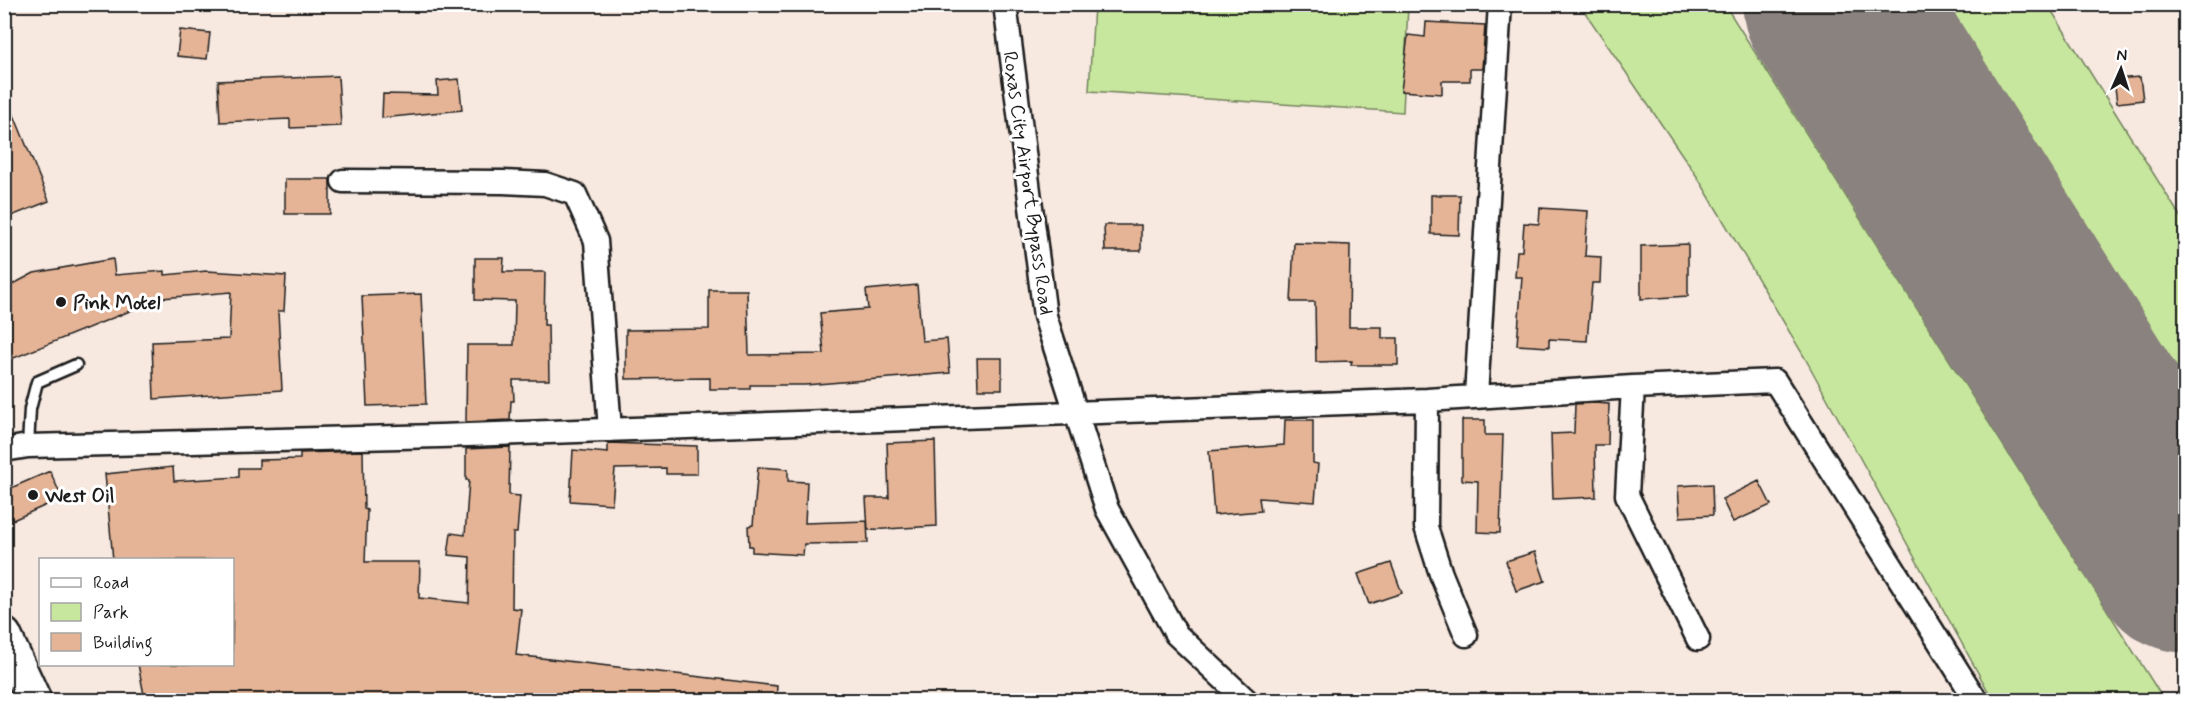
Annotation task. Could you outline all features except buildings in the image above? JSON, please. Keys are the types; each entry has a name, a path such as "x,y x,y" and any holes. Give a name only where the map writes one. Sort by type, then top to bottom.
{"highway":[{"path":"4,635 34,700"}],"street":[{"name":"Roxas City Airport Bypass Road","path":"1005,4 1045,316 1107,509 1176,634 1245,700"},
{"path":"1476,396 1500,4"},
{"path":"342,181 545,184 575,194 596,241 610,430"},
{"path":"4,450 28,446 610,430 1427,400 1775,381 1976,700"},
{"path":"1633,387 1628,495 1698,639"},
{"path":"1427,400 1426,527 1441,574 1466,635"}],"lane":[{"path":"28,446 30,409 37,382 76,365"}],"green space":[{"path":"1094,5 1408,5 1403,112 1089,91"},
{"path":"1580,5 1725,5 2164,700 1993,700 1805,358 1698,178"},
{"path":"1948,5 2048,5 2185,224 2185,381"}],"runway":[{"path":"1837,4 2186,558"}],"place":[{"name":"Pink Motel","path":"61,302"},
{"name":"West Oil","path":"33,495"}]}
